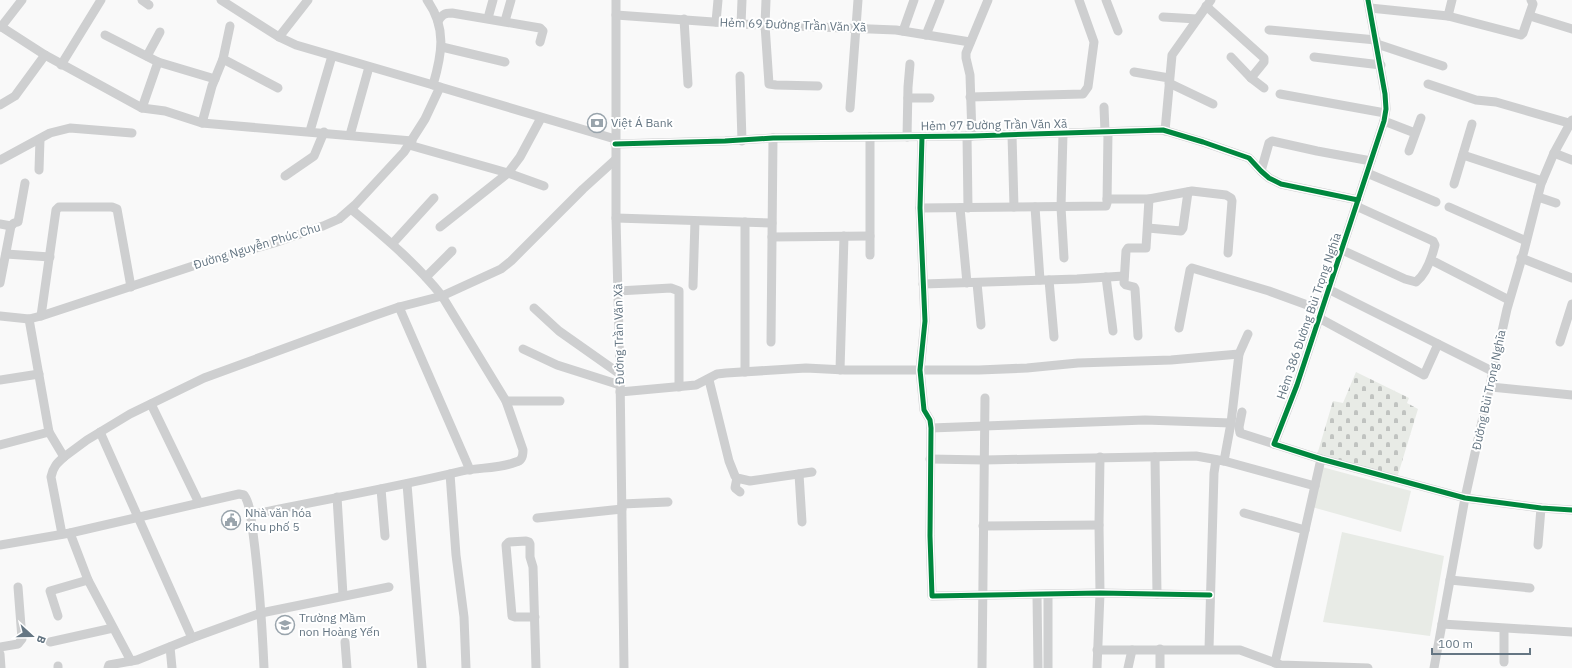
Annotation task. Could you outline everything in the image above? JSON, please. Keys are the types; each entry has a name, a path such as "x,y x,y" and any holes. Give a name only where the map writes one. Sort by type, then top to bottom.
{"street":[{"path":"22,0 0,26 61,65 142,108 166,111 202,123 324,132 410,143 508,173 544,186"},
{"path":"61,65 101,0"},
{"path":"221,0 280,37 303,48 436,86 615,142"},
{"path":"280,37 308,0"},
{"name":"Đường Nguyễn Phúc Chu","path":"0,316 29,319 41,316 199,264 274,243 316,229 338,219 351,209 398,159 425,119 436,86 442,48 438,21 427,0"},
{"path":"488,18 493,0"},
{"path":"505,21 511,0"},
{"name":"Đường Trần Văn Xã","path":"616,0 615,160 620,374 624,668"},
{"path":"716,22 718,0"},
{"path":"741,24 742,0"},
{"path":"766,0 764,24 769,84 818,86"},
{"path":"850,108 858,0"},
{"path":"903,31 914,0"},
{"path":"926,35 940,0"},
{"path":"967,283 964,208 969,136 970,69 966,58 970,42 988,0"},
{"path":"970,97 1083,94 1086,92 1094,42 1079,0"},
{"path":"1106,0 1118,31"},
{"path":"1448,16 1452,0"},
{"path":"1369,4 1448,16 1521,35 1530,16 1533,4 1531,0"},
{"path":"1165,131 1172,55 1208,3 1264,58 1264,62 1251,78"},
{"name":"Hẻm 386 Đường Bùi Trọng Nghĩa","path":"1274,444 1297,385 1385,117 1386,94 1369,4"},
{"path":"438,21 442,15 446,13 488,18 540,28 543,31 540,42"},
{"name":"Hẻm 69 Đường Trần Văn Xã","path":"616,15 741,24 903,31 970,42"},
{"path":"1530,16 1572,29"},
{"path":"1163,17 1197,19"},
{"path":"684,19 688,84"},
{"path":"202,123 215,79 223,59 230,26"},
{"path":"1270,30 1377,42 1443,66"},
{"path":"147,56 160,32"},
{"path":"105,35 158,62 215,79"},
{"path":"442,48 505,62"},
{"path":"0,105 15,96 45,55"},
{"path":"310,131 332,56"},
{"path":"1232,57 1251,78 1264,88"},
{"path":"1314,57 1381,66"},
{"path":"223,59 278,88"},
{"path":"142,108 158,62"},
{"path":"907,137 910,64"},
{"path":"350,135 370,67"},
{"path":"1134,72 1169,81 1212,104"},
{"path":"740,76 742,141"},
{"path":"1428,84 1476,100 1496,102 1571,122"},
{"path":"1280,94 1385,117 1415,133"},
{"path":"908,98 930,98"},
{"path":"920,208 1106,206 1106,132 1104,107"},
{"path":"440,227 508,173 520,157 541,118"},
{"path":"1409,151 1421,118"},
{"name":"Đường Bùi Trọng Nghĩa","path":"1434,668 1465,498 1509,300 1542,181 1554,153 1571,122"},
{"path":"1454,184 1472,124"},
{"path":"0,160 50,133 70,128 132,133"},
{"name":"Hẻm 97 Đường Trần Văn Xã","path":"615,142 742,141 773,138 870,138 1165,131 1249,158 1261,172 1281,184 1357,203 1433,241 1435,245 1431,259 1420,279 1416,282 1404,279 1342,250"},
{"path":"285,176 314,156 324,132"},
{"path":"1063,134 1060,206 1064,258"},
{"path":"1012,135 1014,207"},
{"path":"922,137 920,208 925,321 920,370 924,410 930,420 931,428 932,596 1100,593 1210,595"},
{"path":"771,342 773,138"},
{"path":"870,138 870,255"},
{"path":"39,170 40,139"},
{"path":"1261,172 1269,143 1272,140 1317,151 1371,161"},
{"path":"1554,153 1572,160"},
{"path":"1463,155 1542,181"},
{"path":"131,661 88,580 66,534 51,476 53,468 64,456 130,414 204,378 400,307 442,296 501,269 511,261 583,188 615,160"},
{"path":"1367,173 1436,202"},
{"path":"0,224 11,226 18,222 25,183"},
{"path":"1107,199 1149,199 1188,192 1226,195 1230,198 1232,204 1228,253"},
{"path":"1148,228 1181,231 1183,228 1188,192"},
{"path":"1538,197 1556,203"},
{"path":"393,243 434,198"},
{"path":"1138,336 1135,290 1134,287 1126,285 1124,276 1127,248 1146,248 1149,199"},
{"path":"41,316 56,210 59,206 115,207 118,212 131,287"},
{"path":"1035,207 1044,280 1054,337"},
{"path":"1449,207 1526,241"},
{"path":"250,515 470,470 510,464 518,462 523,456 523,450 506,401 442,296 393,243 351,209"},
{"path":"616,218 772,223"},
{"path":"693,286 695,221"},
{"path":"745,222 745,372"},
{"path":"0,283 11,226"},
{"path":"840,370 844,236"},
{"path":"772,237 870,236"},
{"path":"426,278 452,250"},
{"path":"6,254 50,258"},
{"path":"1521,258 1572,278"},
{"path":"1435,262 1509,300"},
{"path":"1179,328 1190,270 1192,268 1269,290 1320,314 1424,375 1438,344"},
{"path":"923,284 1124,276"},
{"path":"1106,277 1113,331"},
{"path":"977,283 981,325"},
{"path":"618,291 671,288 679,291 679,387"},
{"path":"1328,289 1494,372"},
{"path":"1560,342 1572,304"},
{"path":"400,307 470,470"},
{"path":"534,308 559,331 620,374"},
{"path":"29,319 49,432 64,456"},
{"path":"1209,649 1214,473 1220,461 1231,423 1238,354 1248,334"},
{"path":"523,349 557,365 620,388 679,387 696,385 709,380 717,374 806,368 840,370 920,370 1026,368 1078,363 1194,359 1238,354"},
{"path":"0,380 39,374"},
{"path":"709,380 729,461 733,474 737,478 750,480 812,472"},
{"path":"1490,387 1572,395"},
{"path":"982,668 984,426 986,398"},
{"path":"506,401 560,401"},
{"path":"151,404 198,503"},
{"path":"1242,412 1239,428 1240,433 1321,459 1465,498 1541,508 1572,510"},
{"path":"931,428 1145,420 1231,423"},
{"path":"0,445 49,432"},
{"path":"100,432 139,516 192,638"},
{"path":"930,460 1196,456 1315,486"},
{"path":"1097,668 1100,593 1100,457"},
{"path":"1155,457 1158,594"},
{"path":"1274,663 1321,459"},
{"path":"450,474 456,555 464,617 466,668"},
{"path":"799,474 802,522"},
{"path":"734,489 737,478"},
{"path":"407,484 422,668"},
{"path":"381,489 385,536"},
{"path":"0,545 66,534 239,494 244,495 247,498 250,515 261,613 264,668"},
{"path":"337,497 343,595"},
{"path":"537,518 622,506 668,502"},
{"path":"1538,545 1541,508"},
{"path":"1244,513 1305,530"},
{"path":"983,526 1099,525"},
{"path":"535,617 512,616 506,545 509,542 526,541 530,544 530,557 533,567 535,617 536,668"},
{"path":"58,616 50,590 88,580"},
{"path":"1450,580 1530,588"},
{"path":"0,647 18,644 22,639 18,587"},
{"path":"108,668 110,665 147,657 192,638 261,613 343,595 389,587"},
{"path":"1037,595 1038,668"},
{"path":"1048,595 1048,668"},
{"path":"1442,624 1572,632"},
{"path":"50,642 113,628"},
{"path":"1504,629 1504,662"},
{"path":"345,642 347,668"},
{"path":"170,647 172,668"},
{"path":"1160,649 1160,668"},
{"path":"1097,650 1240,650 1281,665 1368,668"},
{"path":"1128,668 1132,650"},
{"path":"0,654 2,668"}],"green space":[{"path":"1356,372 1409,398 1407,403 1418,409 1397,478 1317,455 1333,401 1343,403"},
{"path":"1322,467 1411,491 1401,532 1312,507"},
{"path":"1342,532 1444,556 1430,636 1323,622"}],"cycle path":[{"path":"1368,0 1385,94 1386,109 1384,121 1297,385 1274,444 1321,459 1465,498 1541,508 1572,510"},
{"path":"615,144 773,138 972,136 1163,130 1249,158 1269,178 1281,184 1358,200"},
{"path":"922,137 920,208 925,321 920,370 924,410 930,420 931,428 930,536 932,596 1100,593 1210,595"}],"place":[{"name":"Việt Á Bank","path":"597,123"},
{"name":"Nhà văn hóa Khu phố 5","path":"231,520"},
{"name":"Trường Mầm non Hoàng Yến","path":"285,625"}]}
